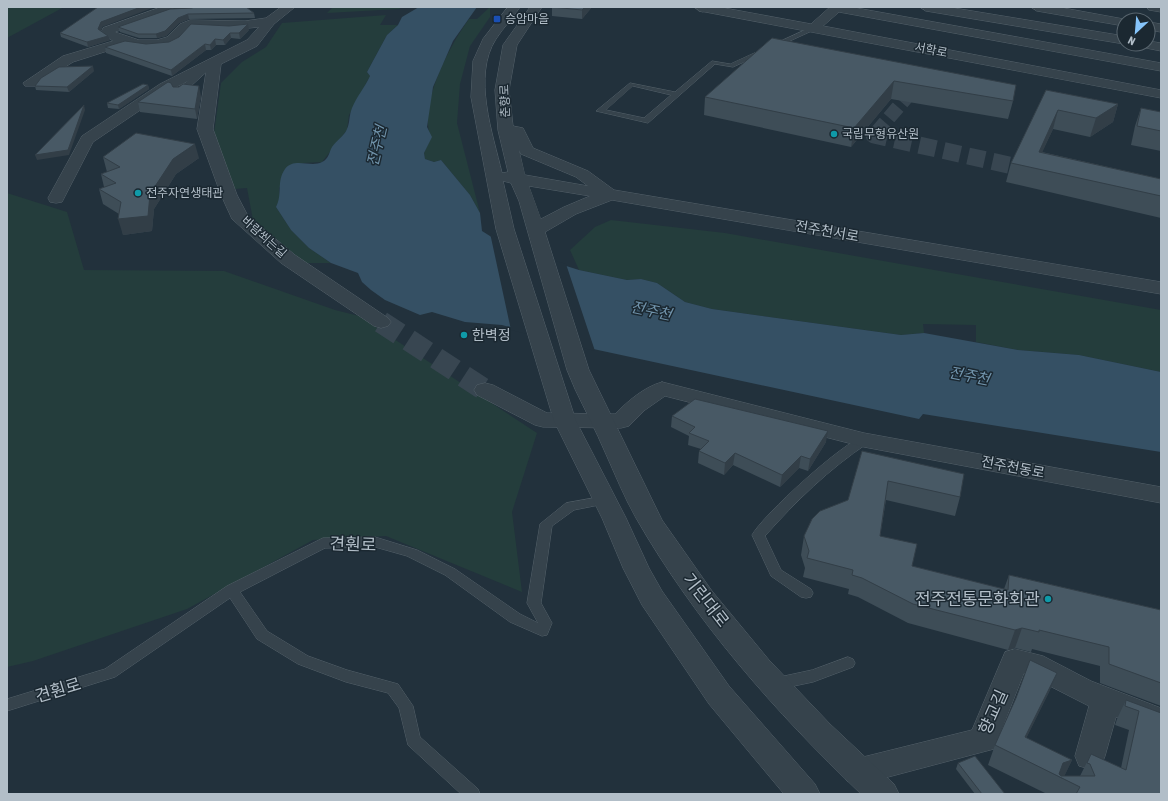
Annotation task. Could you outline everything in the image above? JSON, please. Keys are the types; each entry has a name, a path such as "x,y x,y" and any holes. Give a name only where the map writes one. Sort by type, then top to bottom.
{"street":[{"path":"56,198 87,139 165,87 252,43 270,21 289,7"},
{"name":"춘향로","path":"514,7 489,39 480,60 478,97 505,229 565,421"},
{"name":"춘향로","path":"535,232 527,201 518,179 506,130 502,90 510,45 536,7"},
{"name":"서학로","path":"702,7 757,12 814,28 940,58 986,61 1161,94"},
{"path":"814,28 836,7 1161,67"},
{"path":"926,7 1116,39"},
{"path":"986,61 1029,7"},
{"path":"1037,7 1116,21"},
{"path":"1153,7 1161,8"},
{"path":"125,42 107,34 107,31 167,8"},
{"path":"30,83 68,59 125,42 162,43 172,40 187,25 203,23 230,26 247,19 270,21"},
{"name":"바람쐬는길","path":"214,63 205,129 229,195 242,219 288,259 381,322"},
{"path":"506,130 518,131 527,151 582,174 611,194"},
{"name":"전주천서로","path":"493,175 1161,288"},
{"path":"535,232 581,204 611,194"},
{"name":"기린대로","path":"535,232 578,370 587,394 652,524 684,574 772,685 883,794"},
{"name":"전주천동로","path":"600,420 621,421 637,405 662,389 864,440 1161,495"},
{"path":"485,390 543,420 600,420"},
{"path":"565,421 652,598 719,695 804,794"},
{"name":"향교길","path":"858,771 983,740 1015,660 1037,665 1079,690 1105,701 1161,720"},
{"path":"1090,756 1105,701"}],"lane":[{"path":"676,94 632,84 600,110 645,121 714,62 730,66 814,28"},
{"path":"178,94 214,63"},
{"path":"806,593 776,573 758,535 792,498 832,463 864,440"},
{"name":"견훤로","path":"7,705 110,673 232,590 322,543 375,542 412,553 450,572 515,618 542,631 545,622 534,603 546,524 570,506 605,500"},
{"path":"232,590 262,635 303,660 346,676 393,688 406,706 413,740 472,794"},
{"path":"772,685 813,676 848,663"}],"green space":[{"path":"7,7 64,7 7,38"},
{"path":"333,7 402,7 399,9 327,13"},
{"path":"490,7 490,17 470,46 460,84 457,123 480,213 470,195 441,160 434,162 425,159 424,153 431,137 428,124 432,92 445,59 461,30 469,19 477,19"},
{"path":"386,15 380,25 398,25 387,35 367,72 370,76 349,115 347,130 322,162 303,163 279,188 280,199 276,207 291,230 309,248 331,263 305,263 253,220 247,188 234,189 214,133 221,83 242,62 266,47 282,23"},
{"path":"7,193 67,212 84,270 224,271 335,310 359,316 537,433 512,512 522,592 386,536 313,540 187,609 33,661 7,667"},
{"path":"611,220 725,233 1161,310 1161,372 1079,355 1018,350 976,342 976,325 923,324 924,333 901,335 712,309 685,302 657,283 641,279 627,280 579,270 570,250 595,227"}],"water":[{"name":"전주천","path":"419,7 477,7 453,41 433,87 427,127 432,137 424,153 425,159 434,162 441,160 470,195 480,213 482,231 509,248 579,270 627,280 641,279 657,283 685,302 712,309 901,335 924,333 1018,350 1079,355 1161,372 1161,452 923,414 919,419 584,347 502,325 465,322 432,312 420,315 385,300 362,282 358,273 331,263 309,248 291,230 276,207 282,174 285,169 298,163 318,164 326,159 332,147 346,131 352,108 370,76 367,72 387,35 398,25 402,17"}],"pier":[{"path":"490,233 510,246 566,264 595,351 511,330"}],"building":[{"path":"98,7 141,7 101,22 98,29 108,36 87,42 60,33"},
{"path":"194,7 246,7 254,13 188,14 178,18 165,31 156,34 138,34 118,27 170,9"},
{"path":"552,7 585,7 582,10"},
{"path":"191,24 229,26 248,24 239,33 230,33 223,40 215,39 210,45 205,44 171,70 105,47 125,41 146,44 169,42 179,37"},
{"path":"772,38 1016,85 1013,101 894,81 854,128 705,97"},
{"path":"93,66 67,87 35,86 41,78 59,67"},
{"path":"168,82 171,83 173,87 179,87 183,84 199,86 195,109 138,102"},
{"path":"143,84 148,85 118,105 107,103"},
{"path":"1046,90 1118,104 1096,118 1058,110 1039,152 1161,179 1161,196 1011,163"},
{"path":"84,105 68,150 35,155"},
{"path":"1141,108 1161,112 1161,131 1137,126"},
{"path":"136,133 195,144 173,159 150,194 148,216 118,219 121,202 99,189 116,183 101,174 120,167 103,157"},
{"path":"695,399 828,431 810,459 801,456 782,475 735,453 725,463 699,451 709,441 689,433 695,427 672,416"},
{"path":"862,451 964,474 960,497 888,481 880,536 917,544 912,566 1008,590 1009,575 1161,610 1161,683 1109,664 1109,647 1039,630 1039,632 1022,628 1015,630 913,604 862,578 852,575 853,570 807,558 809,551 804,536 812,519 820,511 848,500"},
{"path":"1030,660 1057,673 1025,737 1072,760 1063,763 1059,774 1061,776 1095,776 1090,764 1087,763 1091,754 1126,770 1139,711 1125,706 1126,700 1161,713 1161,794 1076,794 1080,787 995,745 1016,698"},
{"path":"975,756 1005,794 982,794 958,763"}],"tunnel":[{"path":"876,133 923,78"},
{"path":"876,132 874,135 1040,172"},
{"path":"381,322 485,390"}],"place":[{"name":"승암마을","path":"497,19"},
{"name":"국립무형유산원","path":"834,134"},
{"name":"전주자연생태관","path":"138,193"},
{"name":"한벽정","path":"464,335"},
{"name":"전주전통문화회관","path":"1048,599"}]}
